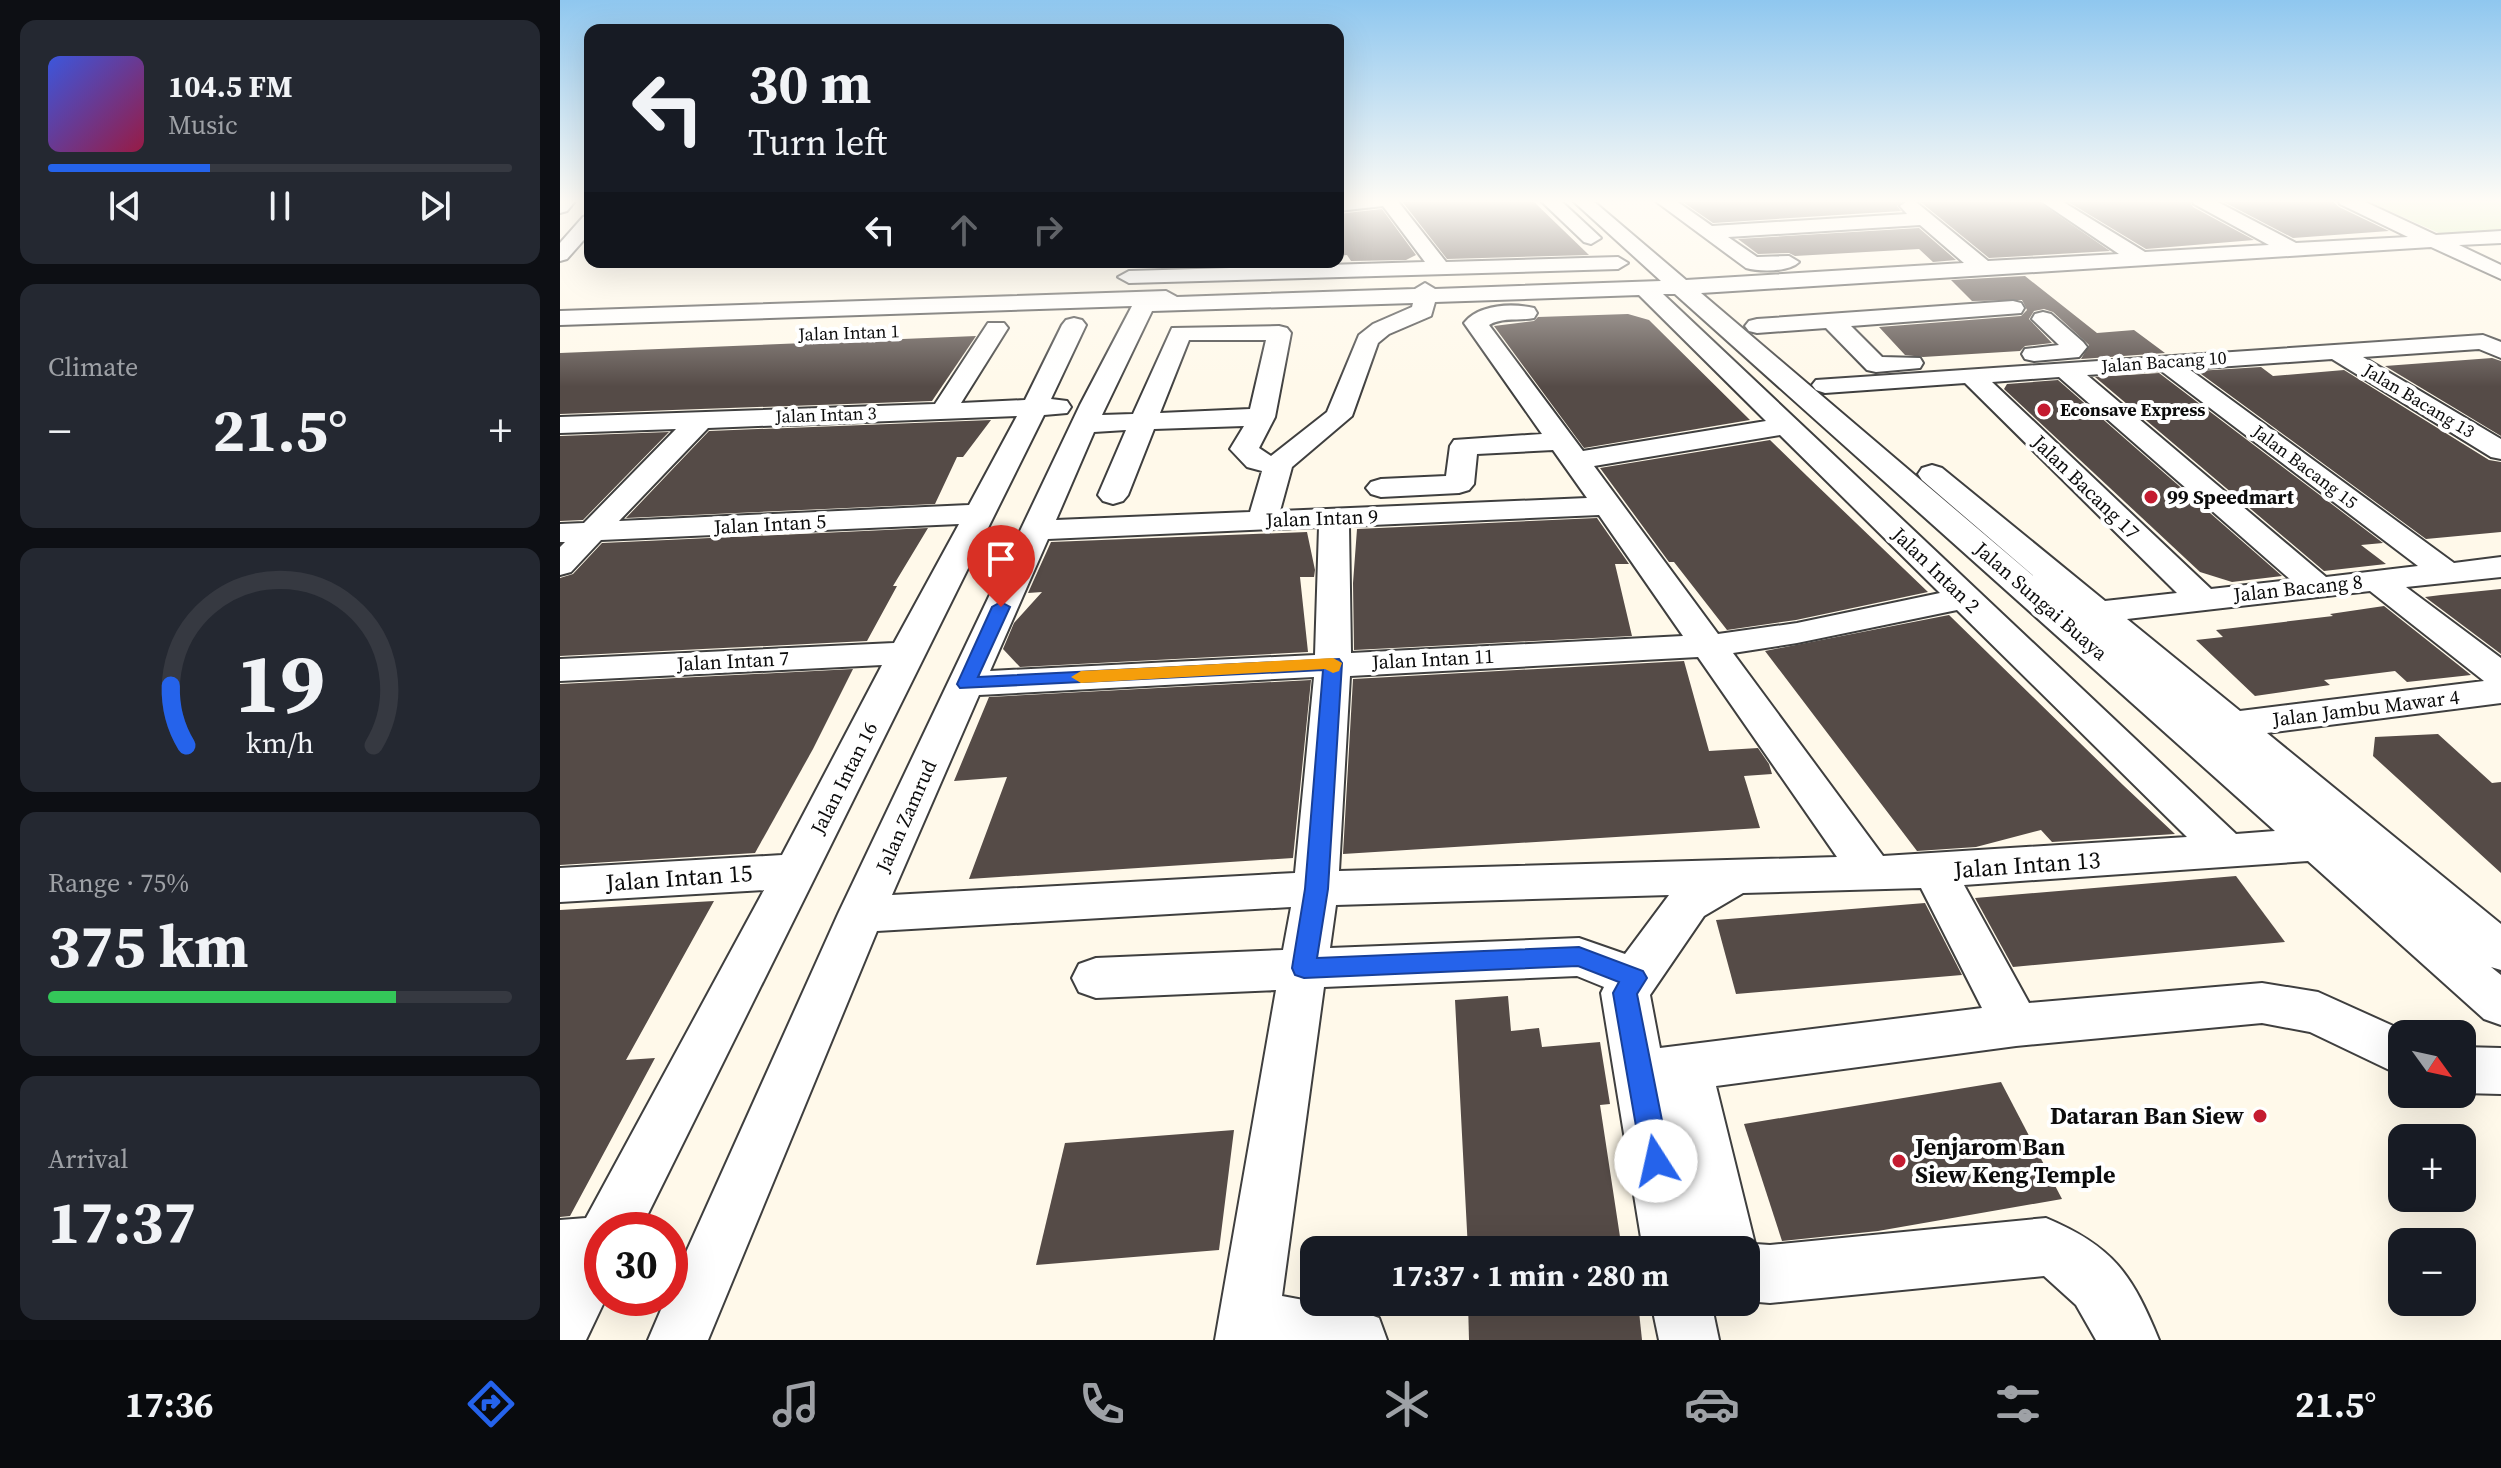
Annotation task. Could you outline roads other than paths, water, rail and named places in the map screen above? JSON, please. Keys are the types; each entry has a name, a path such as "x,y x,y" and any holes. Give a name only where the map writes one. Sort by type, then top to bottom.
{"street":[{"path":"1262,521 1278,466 1287,455 1339,416 1367,340 1381,329 1423,311 1430,284 1418,263"},
{"path":"1043,326 1074,325 1143,307 1278,282 1430,284 1618,263 1673,287"},
{"name":"Jalan Sungai Buaya","path":"1647,263 2501,1004"},
{"name":"Jalan Sungai Buaya","path":"1654,263 1673,287 1757,326 2501,951"},
{"path":"1751,263 1777,263"},
{"path":"1976,263 1983,268"},
{"path":"1103,278 1673,287 2080,263"},
{"path":"2479,263 2501,273"},
{"path":"560,297 927,284"},
{"path":"1673,287 1491,314 1476,323 1872,873"},
{"name":"Jalan Intan 2","path":"1673,287 1786,426 2228,852"},
{"path":"560,318 1143,307"},
{"name":"Jalan Zamrud","path":"678,1340 861,914 1089,414 1143,307"},
{"path":"1757,326 2013,308"},
{"path":"1832,321 1876,365 2070,352 2075,347 2043,319"},
{"name":"Jalan Intan 16","path":"619,1212 1037,407 1074,325"},
{"path":"943,411 1004,328 964,329"},
{"path":"1113,495 1180,333 1279,333 1262,417 1244,449 1257,461 1278,466"},
{"name":"Jalan Bacang 10","path":"1825,385 2483,342 2501,351"},
{"name":"Jalan Bacang 13","path":"2336,351 2501,451"},
{"name":"Jalan Bacang 15","path":"2164,362 2446,572"},
{"path":"2065,369 2317,586"},
{"name":"Jalan Bacang 17","path":"1971,375 2202,599"},
{"name":"Jalan Intan 3","path":"560,425 1037,407 1141,422 1262,417"},
{"path":"560,565 700,420"},
{"path":"1381,488 1459,484 1464,446 1568,451 1786,426"},
{"name":"Jalan Intan 9","path":"1036,530 1608,506"},
{"name":"Jalan Intan 5","path":"560,533 980,514"},
{"path":"1334,518 1333,663 1316,889 1246,1330 1357,1340"},
{"name":"Jalan Bacang 8","path":"2096,612 2501,567"},
{"path":"2376,580 2501,676"},
{"name":"Jalan Intan 11","path":"966,684 1708,646 1811,631 1965,598"},
{"name":"Jalan Intan 7","path":"560,670 907,653"},
{"name":"Jalan Jambu Mawar 4","path":"2231,725 2501,691"},
{"name":"Jalan Intan 13","path":"861,914 1316,889 1934,871 2319,844"},
{"name":"Jalan Intan 15","path":"560,885 798,871"},
{"path":"1934,871 2016,1025"},
{"path":"1723,1236 1663,1070 1625,993 1688,904 1736,876"},
{"path":"1096,978 1579,957 1635,978"},
{"path":"1663,1070 2016,1025 2262,1003 2318,1013 2388,1047"},
{"path":"1663,1070 1671,1236"},
{"path":"2476,1070 2501,1071"},
{"path":"560,1249 584,1247"},
{"path":"1760,1273 2046,1247 2068,1255 2093,1277 2129,1340"},
{"path":"560,1328 584,1281"},
{"path":"1684,1316 1689,1340"}],"place":[{"name":"Econsave Express","path":"2044,410"},
{"name":"99 Speedmart","path":"2151,497"},
{"name":"Dataran Ban Siew","path":"2260,1116"},
{"name":"Jenjarom Ban Siew Keng Temple","path":"1899,1161"}]}
